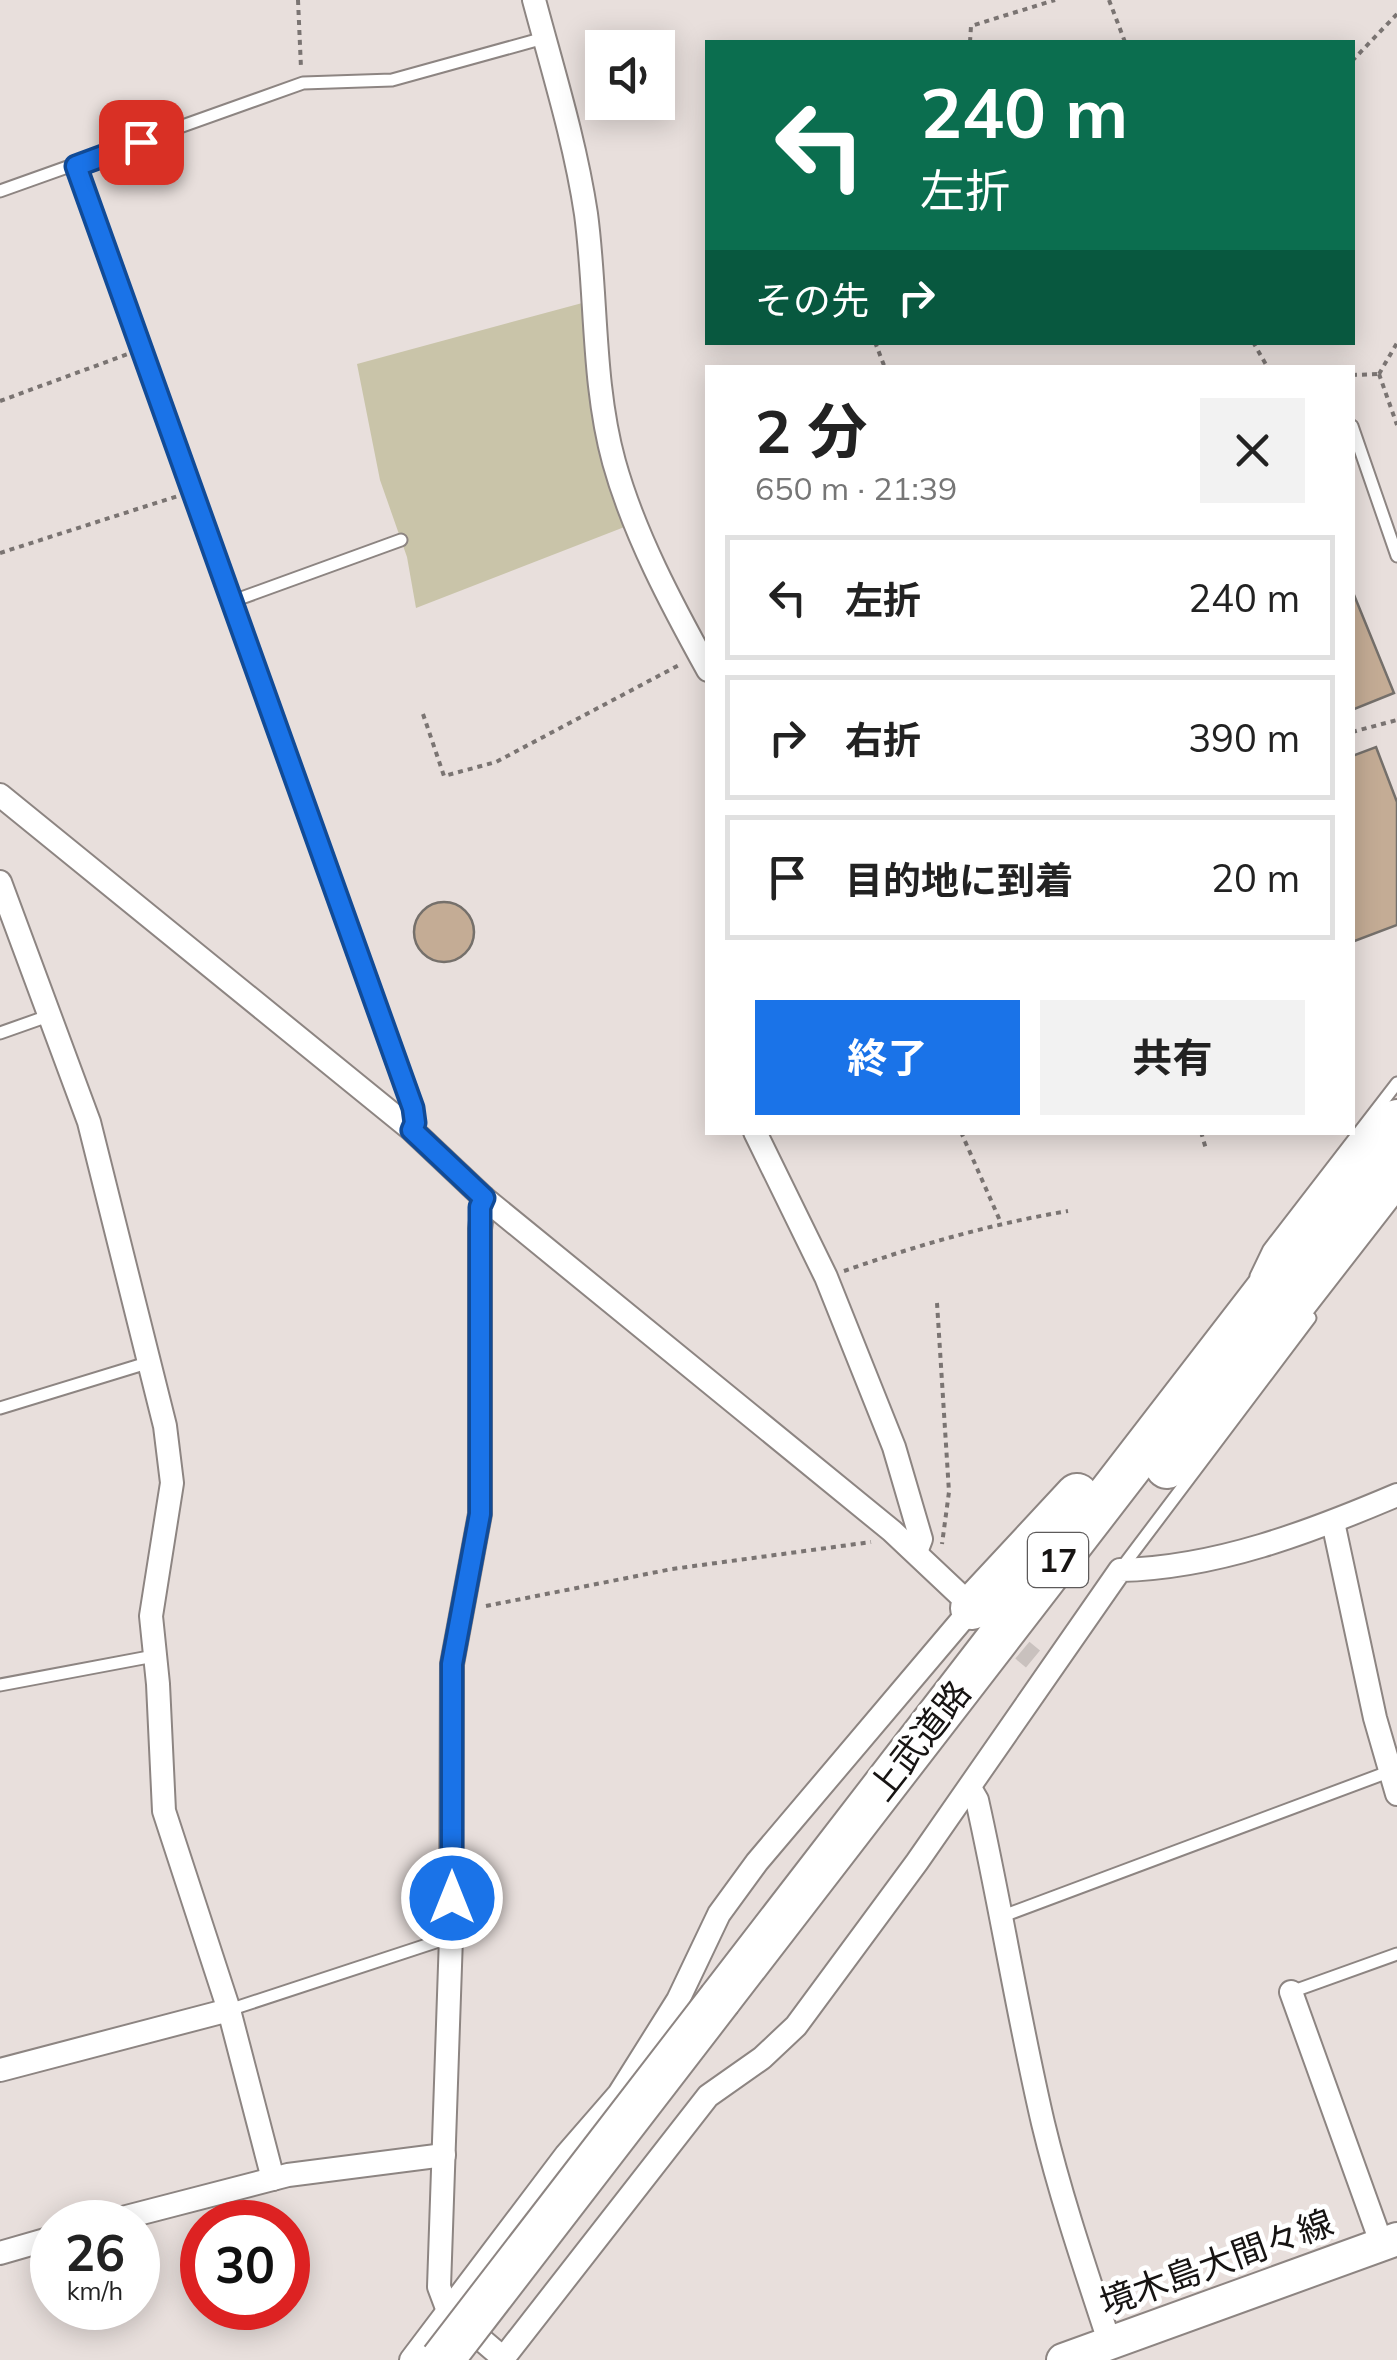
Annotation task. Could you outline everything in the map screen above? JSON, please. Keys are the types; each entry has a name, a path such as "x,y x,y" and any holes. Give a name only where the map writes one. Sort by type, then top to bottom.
{"highway":[{"name":"上武道路","path":"493,2360 731,2007 1397,1121"},
{"name":"上武道路","path":"442,2360 731,2007 1397,1171"},
{"path":"980,1614 1192,1354 1300,1246"}],"main road":[{"name":"境木島大間々線","path":"1063,2360 1102,2351 1390,2242"}],"street":[{"path":"534,0 570,134 585,212 605,421 614,463 629,507 703,662"},
{"path":"0,794 412,1130 484,1198 892,1532 980,1614 748,1875 719,1914 678,2000 619,2094 566,2155 411,2360"},
{"path":"0,882 89,1122 165,1426 172,1484 152,1600 164,1811 229,2010 273,2179"},
{"path":"755,1135 826,1278 894,1447 915,1509 922,1558"},
{"path":"484,1198 480,1207 480,1514 452,1664 451,1937 439,2287 448,2312 493,2360 708,2096 762,2058 796,2026 970,1788 1041,1666 1120,1570 1228,1555 1332,1522 1397,1495"},
{"path":"1332,1522 1371,1702 1394,1783"},
{"path":"970,1788 977,1800 1003,1916 1044,2128 1102,2351"},
{"path":"1292,1992 1390,2242"},
{"path":"0,2070 229,2010"},
{"path":"619,2094 675,2136"},
{"path":"160,2208 273,2179 444,2155"},
{"path":"0,2253 30,2244"}],"lane":[{"path":"0,191 302,82 392,80 544,38"},
{"path":"76,166 413,1108 412,1130"},
{"path":"1355,435 1397,556"},
{"path":"233,601 402,540"},
{"path":"0,1033 51,1015"},
{"path":"1258,1285 1257,1271 1269,1249 1397,1082"},
{"path":"1120,1570 1312,1314"},
{"path":"0,1408 147,1362"},
{"path":"0,1685 154,1656"},
{"path":"1003,1916 1394,1783"},
{"path":"229,2010 451,1937"},
{"path":"1292,1992 1397,1954"}],"path":[{"path":"298,0 302,82"},
{"path":"970,40 970,26 1055,0"},
{"path":"1109,0 1123,40"},
{"path":"1355,58 1397,14"},
{"path":"1378,374 1397,343"},
{"path":"0,401 142,348"},
{"path":"1355,376 1378,374"},
{"path":"1378,374 1397,425"},
{"path":"0,552 194,491"},
{"path":"423,714 444,776 496,762 703,662"},
{"path":"1355,731 1397,720"},
{"path":"962,1135 1001,1222"},
{"path":"1203,1135 1206,1150"},
{"path":"826,1278 914,1246 1001,1222 1068,1211"},
{"path":"922,1558 938,1555 945,1534 948,1492 937,1304"},
{"path":"461,1610 672,1569 878,1542 892,1532"}],"shaded area":[{"path":"586,302 627,526 416,608 407,557 380,480 357,364"}],"building":[{"path":"1355,597 1394,693 1355,709"},
{"path":"1376,747 1397,802 1397,925 1355,941 1355,755"},
{"path":"444,902 465,911 474,932 465,953 444,962 423,953 414,932 423,911"}],"tunnel":[{"path":"997,1629 1033,1659"}],"route":[{"path":"141,142 76,166 413,1108 412,1130 484,1198 480,1207 480,1514 452,1664 452,1898"}]}
